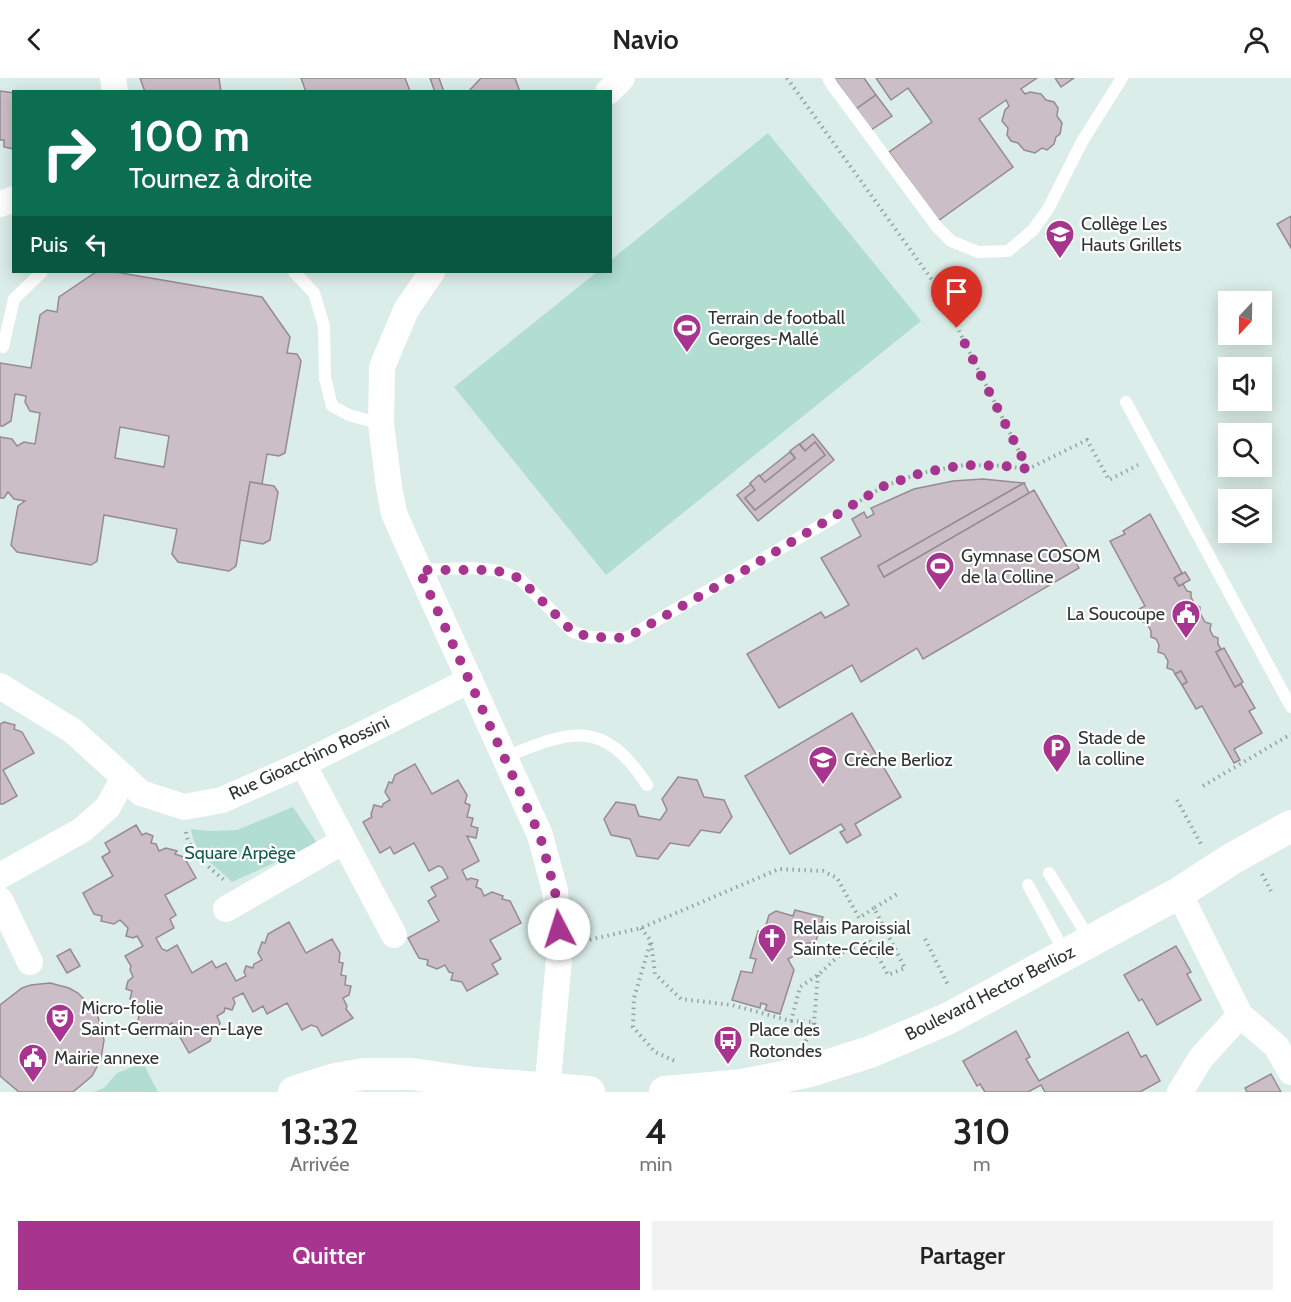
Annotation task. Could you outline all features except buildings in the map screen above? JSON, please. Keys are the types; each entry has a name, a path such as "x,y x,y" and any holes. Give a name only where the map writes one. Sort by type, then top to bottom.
{"street":[{"path":"610,90 622,78"},
{"path":"431,273 406,310 382,367 381,424 394,513 540,836 555,891 560,948 548,1090"},
{"name":"Rue Gioacchino Rossini","path":"0,686 73,731 141,793 184,807 222,800 303,764 470,680"},
{"path":"303,764 342,842 394,935"},
{"path":"0,876 82,830 108,807 124,777"},
{"name":"Boulevard Hector Berlioz","path":"665,1092 743,1085 810,1071 870,1052 947,1019 1179,893 1233,858 1291,826"},
{"path":"226,909 342,842"},
{"path":"1179,893 1240,1014 1276,1046 1291,1072"},
{"path":"0,900 30,962"},
{"path":"1180,1092 1201,1058 1240,1014"},
{"path":"294,1092 335,1079 364,1074 412,1083 474,1083 589,1092"}],"lane":[{"path":"828,78 937,227 951,241 978,252 1008,251 1033,230 1048,209 1083,140 1122,78"},
{"path":"3,347 14,299 41,273"},
{"path":"295,273 314,293 324,326 325,378 332,406 349,415 381,424"},
{"path":"1126,402 1291,707"},
{"path":"419,570 495,570 519,578 573,632 590,637 626,638 835,517"},
{"path":"505,757 547,740 579,734 610,743 633,764 647,785"},
{"path":"1049,873 1078,948"},
{"path":"1028,885 1078,948"}],"path":[{"path":"787,78 937,287 1028,469"},
{"path":"835,517 884,486 921,473 964,465 1028,469 1087,440 1109,480 1136,466"},
{"path":"1203,786 1291,734"},
{"path":"1177,800 1196,837"},
{"path":"184,807 187,838 201,857 226,882 226,909"},
{"path":"584,940 641,928 779,869 823,871 837,878 859,918 899,893"},
{"path":"1263,874 1271,891"},
{"path":"791,1022 800,987 842,954 868,940 888,975 905,968 874,908"},
{"path":"641,928 651,941 655,974 681,999 732,1005 791,1022 814,1022"},
{"path":"925,939 950,989"},
{"path":"651,941 634,998 633,1027 655,1052 677,1062"},
{"path":"818,975 814,1022 820,1044"}],"green space":[{"name":"Terrain de football Georges-Mallé","path":"768,133 921,321 606,575 454,387 596,273 612,273 612,259"},
{"name":"Square Arpège","path":"293,807 317,843 232,882 206,858 193,838 191,829 237,830"},
{"path":"143,1063 158,1092 93,1092 104,1088 117,1073"}],"place":[{"name":"Collège Les Hauts Grillets","path":"1060,260"},
{"name":"Terrain de football Georges-Mallé","path":"687,354"},
{"name":"Gymnase COSOM de la Colline","path":"940,592"},
{"name":"La Soucoupe","path":"1186,640"},
{"name":"Stade de la colline","path":"1057,774"},
{"name":"Crèche Berlioz","path":"823,786"},
{"name":"Relais Paroissial Sainte-Cécile","path":"772,964"},
{"name":"Micro-folie Saint-Germain-en-Laye","path":"60,1044"},
{"name":"Place des Rotondes","path":"728,1066"},
{"name":"Mairie annexe","path":"33,1084"}],"route":[{"path":"559,929 555,891 540,836 419,570 435,568 495,570 519,578 573,632 590,637 626,638 742,572 884,486 921,473 964,465 1028,469 957,328"}]}
